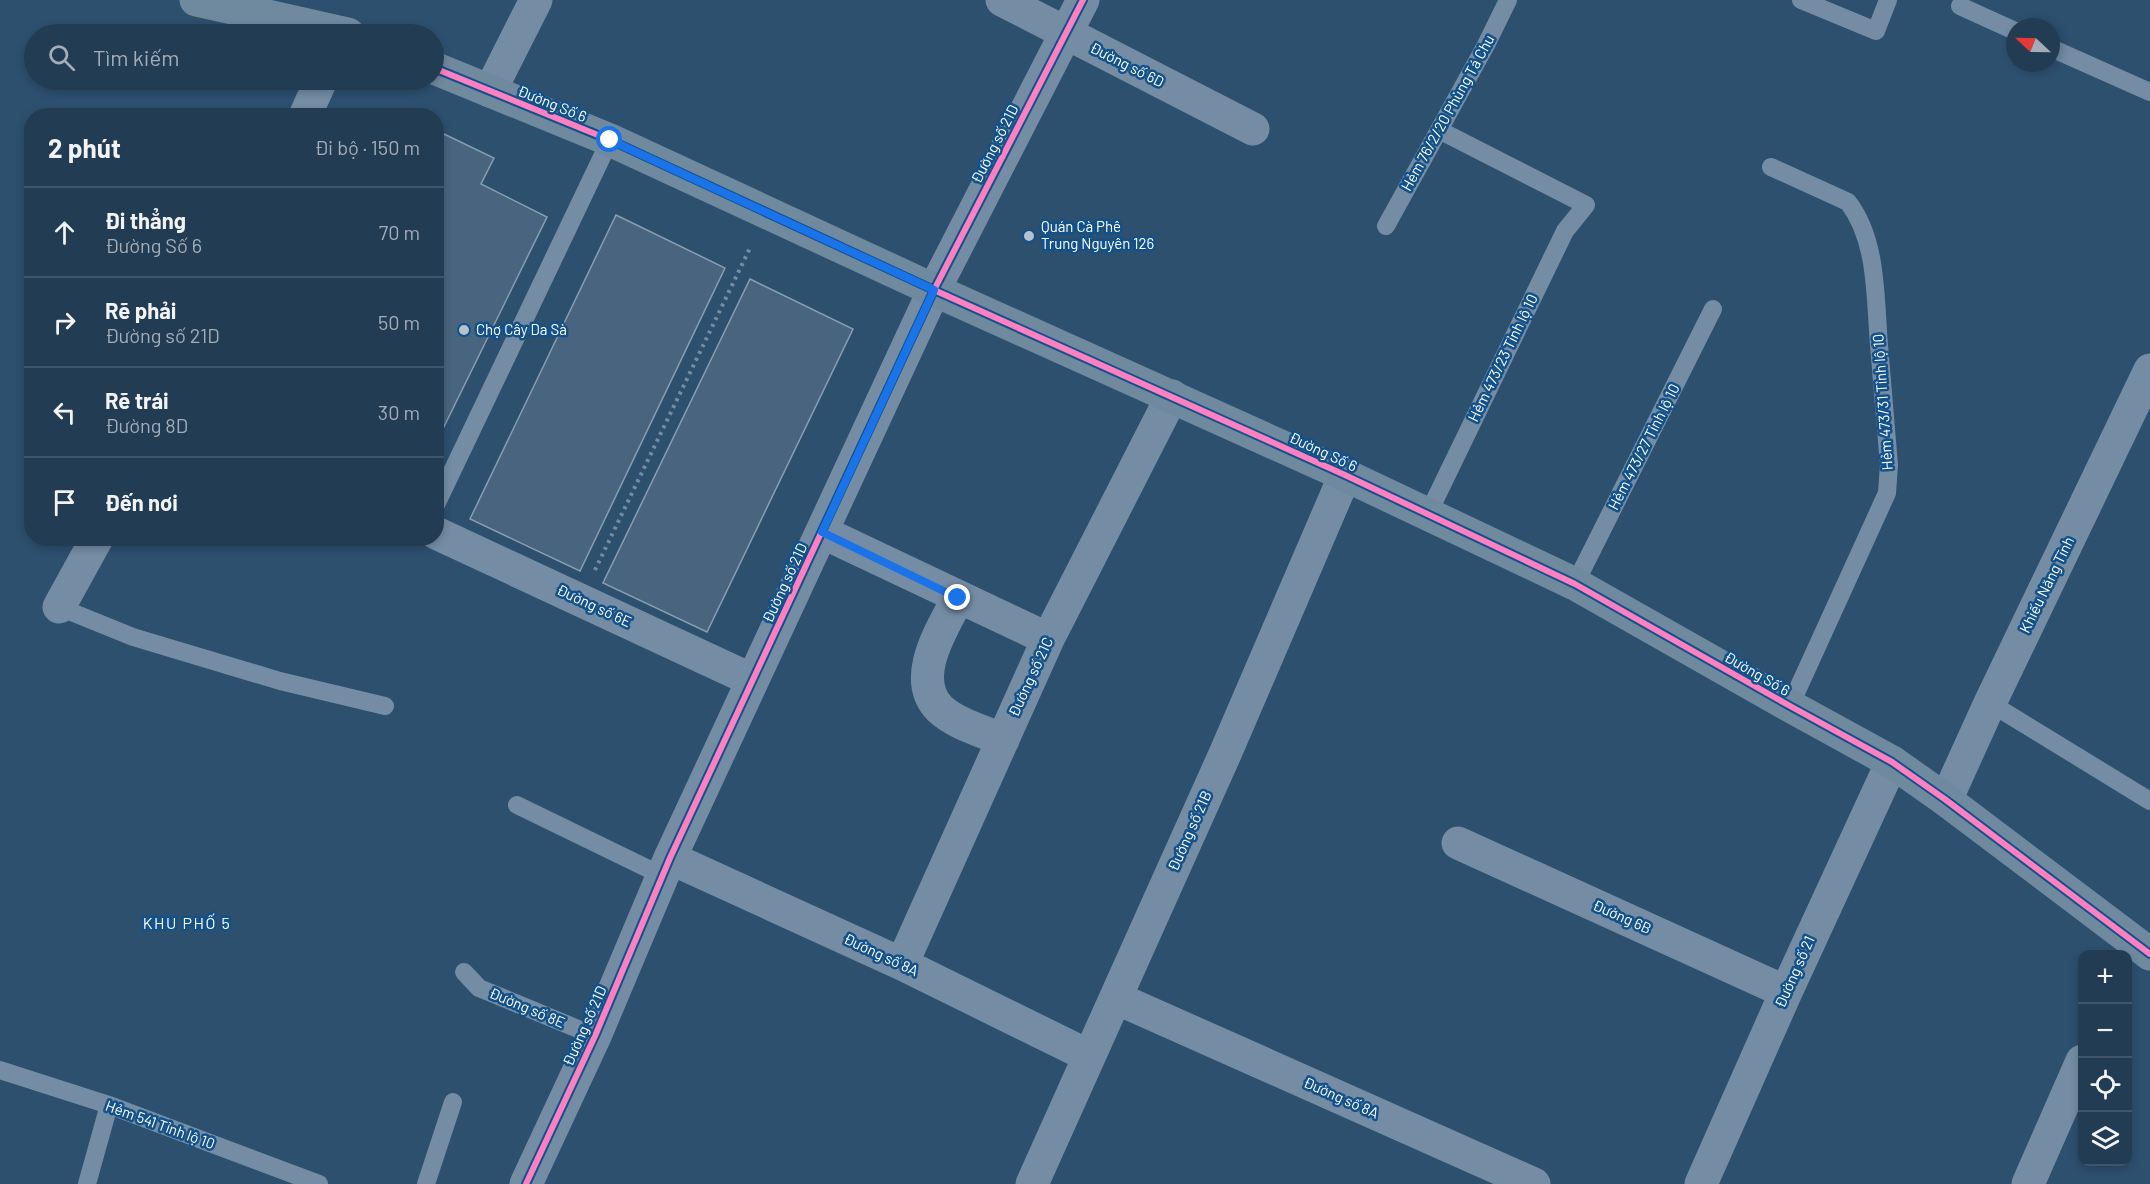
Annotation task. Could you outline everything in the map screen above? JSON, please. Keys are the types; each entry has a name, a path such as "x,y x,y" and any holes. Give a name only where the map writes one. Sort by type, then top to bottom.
{"street":[{"path":"196,0 300,24"},
{"path":"490,91 536,0"},
{"name":"Đường số 6D","path":"1002,0 1253,129"},
{"name":"Đường số 21D","path":"526,1184 595,1036 667,867 752,680 934,290 1083,0"},
{"name":"Đường Số 6","path":"444,73 610,140 934,290 1345,475 1575,584 1892,762 1946,800 2138,951"},
{"path":"309,108 317,90"},
{"name":"Khiếu Năng Tĩnh","path":"1946,800 1990,703 2150,370"},
{"name":"Đường số 21C","path":"902,964 1048,639 1172,396"},
{"name":"Đường số 21B","path":"1032,1184 1225,754 1345,475"},
{"path":"822,532 1048,639"},
{"name":"Đường số 6E","path":"444,536 752,680"},
{"path":"59,607 93,546"},
{"path":"958,598 930,657 927,673 931,692 939,708 954,718 1002,740"},
{"name":"Đường số 21","path":"1701,1184 1892,762"},
{"name":"Đường 6B","path":"1458,843 1786,992"},
{"name":"Đường số 8A","path":"667,867 902,964 1089,1056"},
{"name":"Đường số 8A","path":"1116,998 1534,1184"},
{"path":"2028,1184 2078,1070"}],"lane":[{"name":"Hẻm 76/2/20 Phùng Tá Chu","path":"1386,226 1486,45 1508,0"},
{"path":"1801,0 1876,32 1888,0"},
{"path":"1960,6 2006,28"},
{"path":"2060,52 2150,92"},
{"name":"Hẻm 473/23 Tỉnh lộ 10","path":"1428,514 1565,231 1586,205 1439,130"},
{"path":"444,488 610,140"},
{"name":"Hẻm 473/31 Tỉnh lộ 10","path":"1771,167 1848,202 1863,229 1872,265 1889,465 1887,493 1790,706"},
{"name":"Hẻm 473/27 Tỉnh lộ 10","path":"1575,584 1713,309"},
{"path":"59,607 156,644 280,681 385,706"},
{"path":"1990,703 2150,801"},
{"path":"518,805 667,867"},
{"name":"Đường số 8E","path":"464,972 479,988 595,1036"},
{"name":"Hẻm 541 Tỉnh lộ 10","path":"0,1070 109,1105 319,1184"},
{"path":"426,1184 453,1102"},
{"path":"87,1184 109,1105"}],"path":[{"path":"591,577 750,248"}],"building":[{"name":"Chợ Cây Da Sà","path":"444,134 494,158 481,184 547,217 444,427"},
{"path":"616,215 725,268 580,571 470,519"},
{"path":"750,279 853,329 707,632 603,583"}],"cycle path":[{"path":"526,1184 595,1036 670,858 934,290 1083,0"},
{"path":"444,72 610,140 934,290 1345,475 1575,584 1892,762 2150,954"}],"place":[{"name":"Quán Cà Phê Trung Nguyên 126","path":"1029,236"},
{"name":"Chợ Cây Da Sà","path":"464,330"}],"district":[{"name":"KHU PHỐ 5","path":"187,923"}],"route":[{"path":"610,140 934,290 822,532 958,598"}]}
